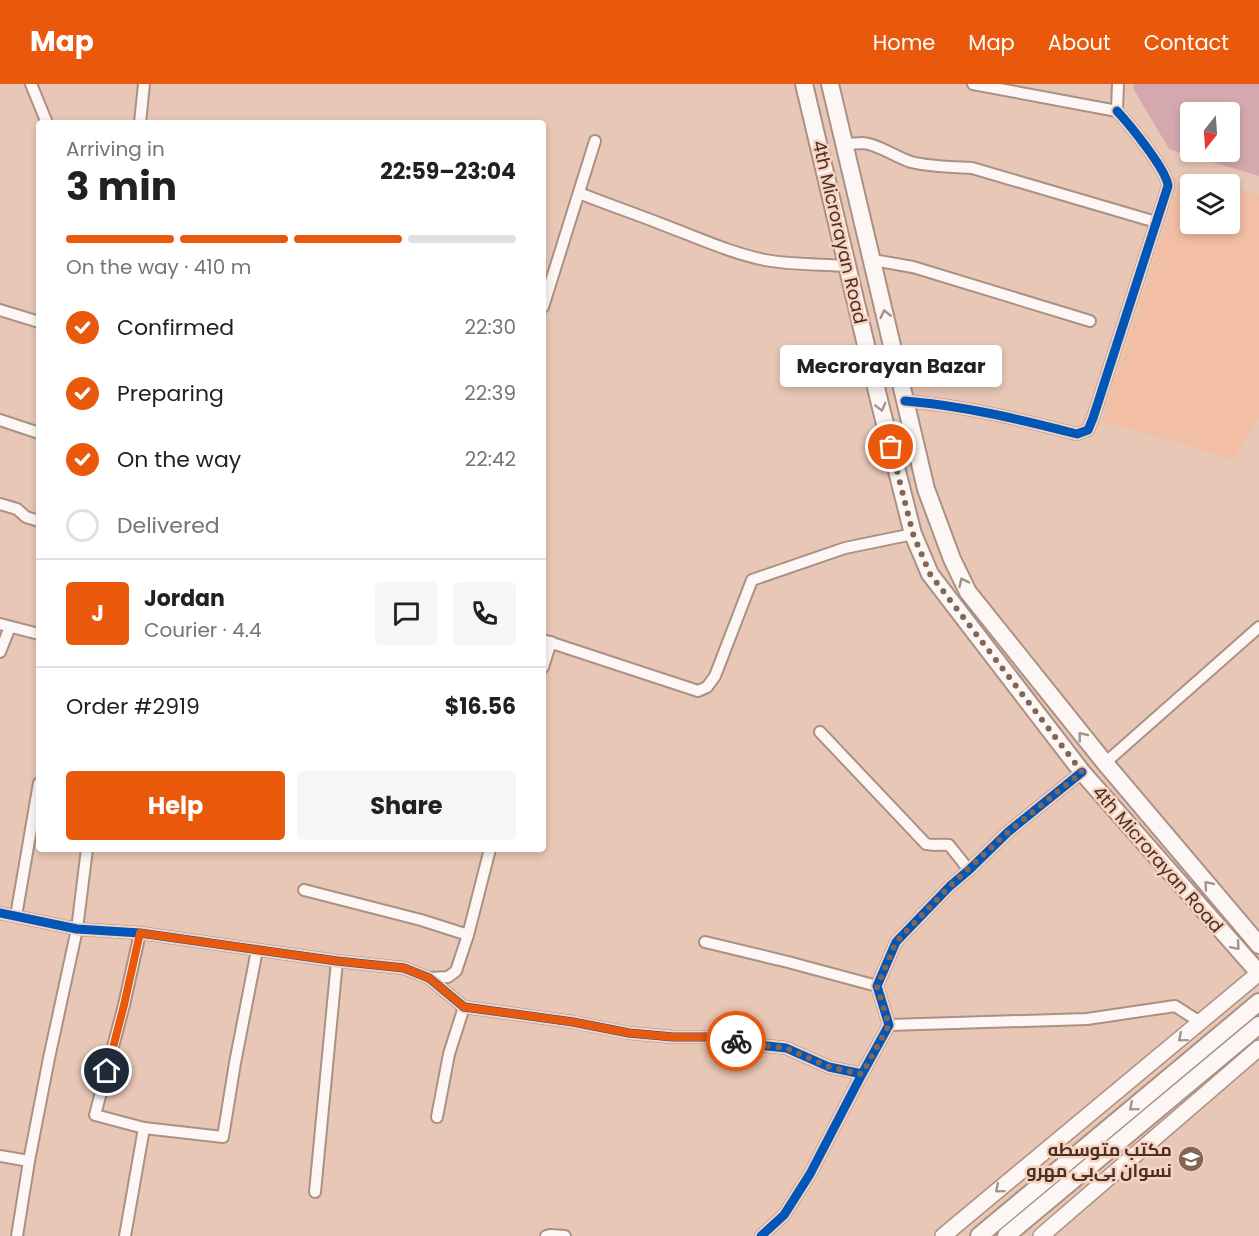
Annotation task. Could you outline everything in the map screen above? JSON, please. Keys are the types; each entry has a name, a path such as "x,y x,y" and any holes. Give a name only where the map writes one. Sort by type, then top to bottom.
{"main road":[{"name":"4th Microrayan Road","path":"804,84 913,534 930,574 1082,772 1259,973"},
{"name":"4th Microrayan Road","path":"830,84 926,489 952,559 968,592 1105,764 1259,945"},
{"path":"846,258 871,252"},
{"path":"1002,670 1017,655"},
{"path":"943,1236 1259,973"},
{"path":"979,1236 1259,1002"},
{"path":"1006,1236 1259,1025"},
{"path":"1041,1236 1259,1048"}],"street":[{"path":"31,84 46,120"},
{"path":"140,120 144,84"},
{"path":"905,401 944,404 989,412 1077,434 1088,430 1168,186 1165,174 1117,111 974,84"},
{"path":"1117,111 1118,84"},
{"path":"546,297 595,141"},
{"path":"844,144 872,145 896,157 927,165 972,168 1156,222"},
{"path":"579,193 748,256 768,260 846,258"},
{"path":"871,252 1090,321"},
{"path":"0,310 36,321"},
{"path":"0,420 36,432"},
{"path":"0,504 17,509 26,517 36,520"},
{"path":"547,641 698,691 707,687 715,676 752,580 845,548 913,534"},
{"path":"0,652 5,625 36,633"},
{"path":"1105,764 1259,627"},
{"path":"820,732 926,844 949,845 969,870"},
{"path":"761,1236 784,1215 810,1174 889,1025 877,987 896,942 950,886 1008,832 1082,772"},
{"path":"16,916 36,800"},
{"path":"17,1236 28,1161 77,929 87,852"},
{"path":"429,978 448,977 456,971 468,935 489,852"},
{"path":"304,890 421,920 468,935"},
{"path":"1,917 16,916 77,929 140,933 337,961 404,968 429,978 464,1007 573,1022 629,1033 673,1037 719,1037 749,1044 786,1048 829,1067 862,1074"},
{"path":"140,933 95,1115 144,1128 223,1137 257,950"},
{"path":"705,942 789,962 877,987"},
{"path":"315,1192 337,961"},
{"path":"889,1025 1087,1019 1174,1006 1200,1022"},
{"path":"437,1117 449,1054 464,1007"},
{"path":"124,1236 144,1128"},
{"path":"0,1156 28,1161"},
{"path":"546,1236 565,1236"}],"shaded area":[{"path":"1134,84 1259,84 1259,176 1212,162 1240,162 1240,102 1180,102 1180,152 1169,149 1133,88"},
{"path":"1180,181 1180,234 1240,234 1240,190 1259,195 1259,416 1233,459 1102,421"}],"cycle path":[{"path":"905,401 1012,418 1077,434 1088,430 1168,186 1155,159 1117,111"},
{"path":"761,1236 784,1215 810,1174 889,1025 877,986 896,942 950,886 1008,832 1082,772"},
{"path":"0,913 77,929 140,933 337,961 404,968 429,978 464,1007 573,1022 629,1033 673,1037 719,1037 749,1044 786,1048 829,1067 862,1074"}],"way so far":[{"path":"736,1041 786,1048 829,1067 862,1074 889,1025 877,987 896,942 950,886 1008,832 1082,772 930,574 913,534 891,447"}],"place":[{"name":"Mecrorayan Bazar","path":"891,447"},
{"name":"مکتب متوسطه نسوان بی‌بی مهرو","path":"1191,1159"}],"route":[{"path":"107,1071 140,933 337,961 404,968 429,978 464,1007 573,1022 629,1033 673,1037 719,1037 736,1041"}]}
